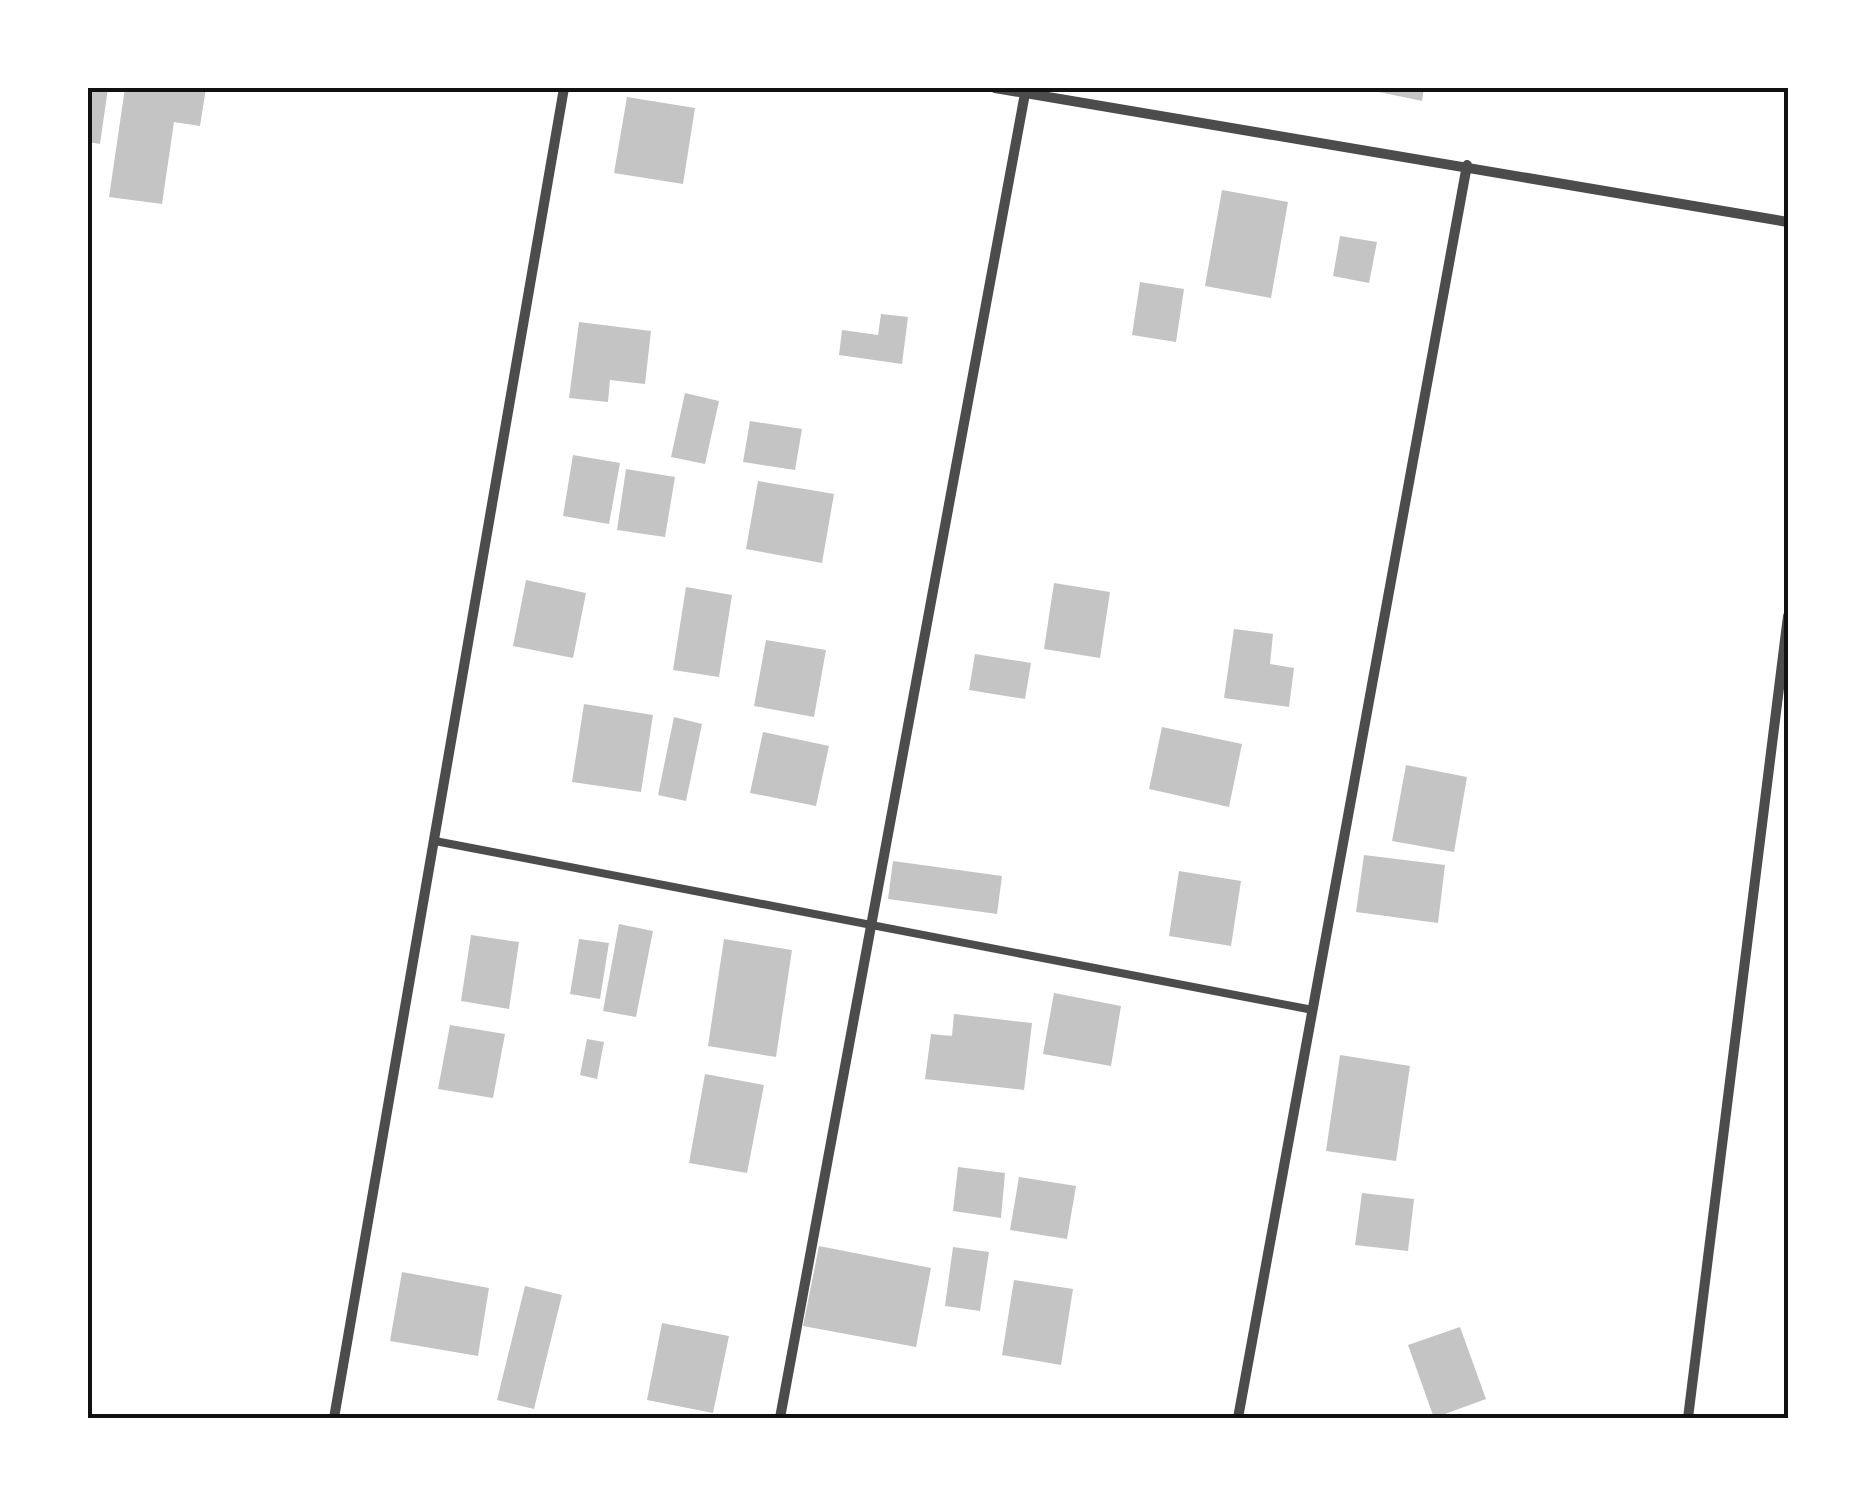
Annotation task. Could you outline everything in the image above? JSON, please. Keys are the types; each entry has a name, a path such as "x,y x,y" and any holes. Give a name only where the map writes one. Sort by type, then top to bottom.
{"street":[{"path":"334,1418 564,88"},
{"path":"994,88 1025,90 1788,222"},
{"path":"780,1418 1025,90"},
{"path":"1238,1418 1467,165"},
{"path":"1688,1418 1788,616"}],"lane":[{"path":"435,840 1313,1010"}],"building":[{"path":"88,88 108,88 100,144 88,142"},
{"path":"125,88 206,88 200,126 174,122 162,204 109,197"},
{"path":"1360,88 1424,88 1422,101"},
{"path":"627,97 695,108 683,184 614,173"},
{"path":"1222,190 1288,202 1271,298 1205,286"},
{"path":"1340,236 1377,242 1369,283 1333,276"},
{"path":"1140,282 1184,289 1176,342 1132,335"},
{"path":"881,314 908,317 902,364 839,355 842,330 878,335"},
{"path":"579,322 651,331 645,384 610,380 608,402 569,398"},
{"path":"685,393 719,401 705,464 671,457"},
{"path":"750,421 802,429 795,470 743,462"},
{"path":"573,455 620,463 609,524 563,516"},
{"path":"626,469 675,477 665,537 617,530"},
{"path":"758,481 834,494 822,563 746,549"},
{"path":"526,580 586,593 573,658 513,646"},
{"path":"1054,583 1110,592 1100,658 1044,649"},
{"path":"686,587 732,595 719,677 673,670"},
{"path":"1234,629 1273,634 1270,664 1294,668 1289,707 1224,698"},
{"path":"766,640 826,650 814,717 754,706"},
{"path":"975,654 1031,663 1025,699 969,690"},
{"path":"584,704 653,715 641,792 572,782"},
{"path":"674,717 702,724 686,801 658,795"},
{"path":"1162,727 1242,744 1229,807 1149,789"},
{"path":"763,732 829,746 816,806 750,793"},
{"path":"1406,765 1467,777 1454,852 1392,841"},
{"path":"1364,855 1445,865 1438,923 1356,912"},
{"path":"893,861 1002,876 997,914 888,899"},
{"path":"1179,871 1241,881 1231,946 1169,936"},
{"path":"619,924 653,931 636,1017 603,1011"},
{"path":"471,935 519,942 509,1009 461,1001"},
{"path":"579,939 609,943 600,999 570,994"},
{"path":"724,939 792,950 776,1057 708,1046"},
{"path":"1054,993 1121,1006 1111,1066 1043,1054"},
{"path":"954,1014 1032,1023 1024,1090 925,1079 931,1034 952,1036"},
{"path":"450,1025 505,1034 493,1098 438,1089"},
{"path":"587,1039 604,1042 597,1079 580,1075"},
{"path":"1340,1055 1410,1066 1396,1161 1326,1151"},
{"path":"705,1074 764,1085 747,1173 689,1163"},
{"path":"958,1167 1005,1173 1001,1218 953,1211"},
{"path":"1019,1177 1076,1186 1067,1239 1010,1230"},
{"path":"1362,1193 1414,1199 1408,1251 1355,1245"},
{"path":"819,1246 931,1268 916,1347 803,1326"},
{"path":"953,1247 989,1252 980,1311 945,1306"},
{"path":"402,1272 489,1288 478,1356 390,1341"},
{"path":"1014,1280 1073,1289 1061,1365 1002,1355"},
{"path":"525,1286 562,1295 534,1409 497,1400"},
{"path":"662,1323 729,1336 713,1413 647,1400"},
{"path":"1460,1327 1486,1399 1434,1418 1408,1345"}]}
